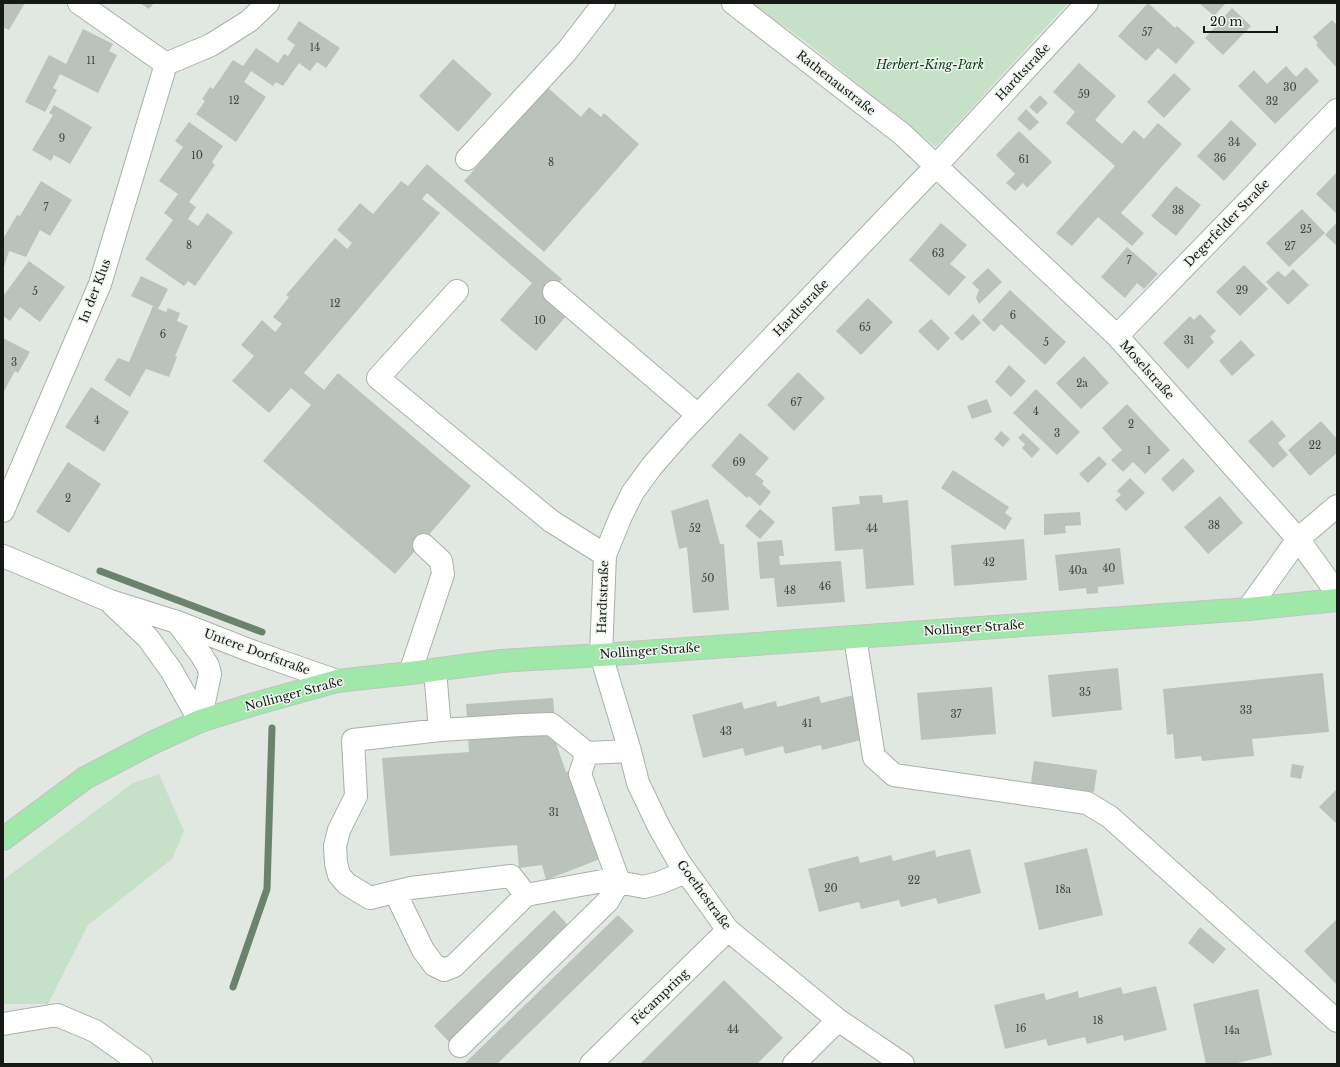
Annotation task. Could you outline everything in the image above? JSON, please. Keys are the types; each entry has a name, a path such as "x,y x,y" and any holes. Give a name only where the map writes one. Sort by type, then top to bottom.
{"main road":[{"name":"Nollinger Straße","path":"3,839 85,778 152,743 200,721 337,681 501,661 1248,609 1337,600"}],"street":[{"path":"79,3 166,64 211,45 249,21 268,3"},
{"path":"467,159 567,51 604,3"},
{"name":"Rathenaustraße","path":"733,3 902,134 935,166"},
{"name":"Hardtstraße","path":"601,655 605,555 621,516 633,492 652,466 680,434 935,166 1087,3"},
{"name":"In der Klus","path":"3,511 100,284 166,64"},
{"name":"Degerfelder Straße","path":"1117,336 1337,110"},
{"name":"Moselstraße","path":"935,166 1117,336 1298,539 1337,593"},
{"path":"457,291 378,378 551,521 605,555"},
{"path":"554,292 698,415"},
{"path":"1248,609 1298,539 1337,506"},
{"path":"410,673 443,574 441,561 424,545"},
{"name":"Untere Dorfstraße","path":"3,556 110,601 177,622 254,652 337,681"},
{"name":"Untere Dorfstraße","path":"110,601 148,638 171,670 200,721"},
{"name":"Untere Dorfstraße","path":"177,622 202,656 208,666 210,674 200,721"},
{"path":"855,637 874,757 894,775 1087,803 1110,817 1337,1021"},
{"name":"Goethestraße","path":"601,655 630,751 638,783 679,862 728,930 838,1020 903,1064"},
{"path":"435,670 440,730"},
{"path":"526,895 511,876 411,888 370,898 347,884 339,875 335,846 339,830 356,796 353,740 440,730 521,724 551,724 587,753 630,751"},
{"path":"460,1046 608,901 619,882 580,774 587,753"},
{"path":"395,892 422,950 434,965 444,970 454,966 526,895 608,880 644,886 659,883 686,872"},
{"name":"Fécampring","path":"591,1064 728,930"},
{"path":"3,1024 58,1015 95,1031 140,1064"},
{"path":"794,1064 838,1020"}],"green space":[{"name":"Herbert-King-Park","path":"751,3 1068,3 936,147 806,42"},
{"path":"159,774 184,831 172,859 88,925 48,1004 3,1004 3,880 133,783"}],"building":[{"path":"3,3 25,3 9,30 3,27"},
{"path":"140,3 154,3 149,9"},
{"path":"1148,3 1175,28 1177,26 1195,42 1176,64 1158,48 1146,61 1118,36"},
{"path":"1199,3 1226,3 1214,16"},
{"path":"1232,8 1251,26 1223,55 1205,38"},
{"path":"1332,20 1337,25 1337,68 1316,45 1318,43 1313,37"},
{"path":"299,21 340,48 326,68 317,62 310,71 299,63 283,86 276,82 273,86 251,71 244,82 266,97 236,142 196,114 205,101 202,99 210,87 213,89 233,60 243,66 256,48 278,63 284,54 288,56 295,45 287,39"},
{"path":"83,29 113,44 109,51 117,55 98,93 60,74 53,88 57,90 45,112 25,102 49,55 66,64"},
{"path":"453,59 492,94 458,132 419,96"},
{"path":"1079,63 1116,96 1095,120 1122,144 1134,130 1144,139 1158,123 1182,144 1121,213 1144,233 1132,246 1098,217 1072,246 1056,233 1115,166 1066,123 1075,112 1053,92"},
{"path":"1286,66 1296,77 1306,67 1319,81 1275,124 1238,86 1254,70 1267,84"},
{"path":"1174,73 1191,89 1164,118 1147,102"},
{"path":"547,87 581,117 589,107 601,117 604,113 639,144 544,252 464,181"},
{"path":"1040,95 1048,103 1037,114 1029,107"},
{"path":"54,105 92,127 70,164 54,155 51,161 32,150 53,115 49,113"},
{"path":"1026,109 1039,122 1030,131 1017,119"},
{"path":"1231,120 1257,144 1224,181 1197,156"},
{"path":"189,122 223,146 212,162 215,165 189,202 196,207 188,219 198,226 207,213 233,232 195,286 188,281 184,286 145,259 173,220 164,213 178,194 159,181 183,147 175,141"},
{"path":"1019,131 1052,162 1027,188 1023,183 1015,191 1006,183 1015,174 996,155"},
{"path":"427,164 562,279 547,296 568,314 536,351 500,320 532,283 427,193 422,199 440,213 304,373 324,390 338,373 471,486 395,574 263,461 311,405 291,388 269,413 232,381 254,356 241,345 262,320 275,332 282,324 273,317 289,297 286,295 335,238 347,249 352,243 337,230 360,203 373,214 401,181 408,186"},
{"path":"1337,172 1337,214 1316,194"},
{"path":"41,181 72,200 50,236 40,230 26,257 9,251 3,270 3,239 17,215 20,216"},
{"path":"1176,186 1201,205 1176,236 1151,216"},
{"path":"1302,209 1325,233 1289,267 1266,243"},
{"path":"1337,222 1337,246 1325,235"},
{"path":"941,223 967,245 950,264 966,277 949,296 909,260"},
{"path":"1127,247 1158,274 1144,289 1137,283 1125,298 1101,277"},
{"path":"29,261 65,287 40,322 20,307 10,321 3,316 3,295"},
{"path":"1244,265 1268,289 1240,316 1216,292"},
{"path":"988,268 1002,282 979,304 976,298 979,290 972,283"},
{"path":"1293,269 1309,285 1288,305 1266,282 1278,271 1285,277"},
{"path":"141,276 168,289 158,309 166,312 168,308 180,313 177,321 188,326 175,356 177,357 169,377 146,369 130,397 104,380 118,358 129,362 153,306 131,296"},
{"path":"1010,290 1066,342 1045,365 1001,324 994,332 982,320"},
{"path":"868,298 893,322 861,355 836,331"},
{"path":"973,314 981,323 962,341 954,333"},
{"path":"1200,314 1216,331 1210,337 1214,342 1188,369 1163,343 1190,316 1194,320"},
{"path":"931,319 950,338 938,351 918,331"},
{"path":"3,338 30,352 18,373 15,371 3,393"},
{"path":"1241,340 1255,355 1232,376 1219,361"},
{"path":"1084,356 1109,383 1081,409 1056,383"},
{"path":"1009,365 1026,381 1011,397 995,382"},
{"path":"798,372 825,398 794,431 767,405"},
{"path":"91,387 129,412 104,452 65,427"},
{"path":"1036,389 1080,432 1057,455 1013,413"},
{"path":"987,399 992,412 972,419 967,406"},
{"path":"1127,404 1170,450 1145,474 1133,462 1123,472 1111,460 1122,450 1102,428"},
{"path":"1272,420 1286,436 1278,443 1288,455 1273,468 1248,441"},
{"path":"1321,421 1337,439 1337,453 1310,476 1288,450"},
{"path":"1001,431 1010,439 1003,447 994,439"},
{"path":"740,433 769,458 755,474 764,481 762,484 771,492 760,506 749,496 747,498 711,466"},
{"path":"1023,433 1040,449 1032,458 1022,448 1025,444 1018,438"},
{"path":"1099,456 1107,464 1088,483 1079,474"},
{"path":"1183,458 1195,471 1173,492 1161,479"},
{"path":"68,462 101,484 69,533 36,512"},
{"path":"953,470 1009,507 1005,513 1012,518 1005,530 941,488"},
{"path":"1130,478 1145,493 1126,511 1115,500 1121,495 1117,491"},
{"path":"882,495 883,503 908,500 914,585 866,589 863,549 835,551 832,507 860,504 859,496"},
{"path":"1220,496 1243,523 1208,554 1184,527"},
{"path":"708,499 720,544 724,544 729,610 693,613 687,547 679,549 671,511"},
{"path":"760,509 775,522 760,539 745,526"},
{"path":"1080,512 1081,525 1065,526 1066,533 1044,535 1044,514"},
{"path":"1024,539 1027,580 954,586 951,545"},
{"path":"782,540 784,556 779,556 780,565 841,561 845,602 777,607 774,578 760,579 757,542"},
{"path":"1120,548 1124,584 1098,587 1098,593 1087,594 1086,588 1059,591 1055,555"},
{"path":"1118,668 1122,710 1052,717 1048,675"},
{"path":"1323,673 1329,732 1252,739 1254,756 1202,761 1201,756 1175,759 1173,734 1167,735 1163,689"},
{"path":"992,687 996,734 921,740 917,693"},
{"path":"854,695 865,739 822,750 821,745 785,754 783,746 745,756 743,748 703,758 692,715 742,702 744,709 776,701 777,707 819,696 821,703"},
{"path":"553,698 557,746 566,772 570,770 600,859 546,880 542,865 519,868 517,845 390,856 382,758 469,752 466,704"},
{"path":"1034,761 1097,770 1094,792 1031,783"},
{"path":"1292,764 1304,766 1301,779 1290,777"},
{"path":"1337,789 1337,824 1319,807"},
{"path":"1087,848 1103,915 1039,930 1024,863"},
{"path":"970,849 981,893 938,904 936,898 901,907 899,900 861,909 859,902 819,912 808,869 858,856 860,863 891,855 893,861 935,850 936,857"},
{"path":"554,910 569,926 450,1043 434,1026"},
{"path":"618,915 634,931 497,1064 464,1064"},
{"path":"1337,919 1337,985 1304,951"},
{"path":"1200,927 1226,949 1213,964 1188,943"},
{"path":"724,980 783,1038 757,1064 640,1064"},
{"path":"1156,986 1167,1030 1124,1041 1123,1035 1087,1044 1085,1037 1048,1046 1046,1039 1005,1049 994,1005 1044,993 1046,1000 1078,991 1079,998 1121,987 1123,994"},
{"path":"1258,989 1272,1055 1233,1064 1206,1064 1193,1004"}],"waterway":[{"path":"100,571 262,632"},
{"path":"233,987 267,889 272,728"}]}
